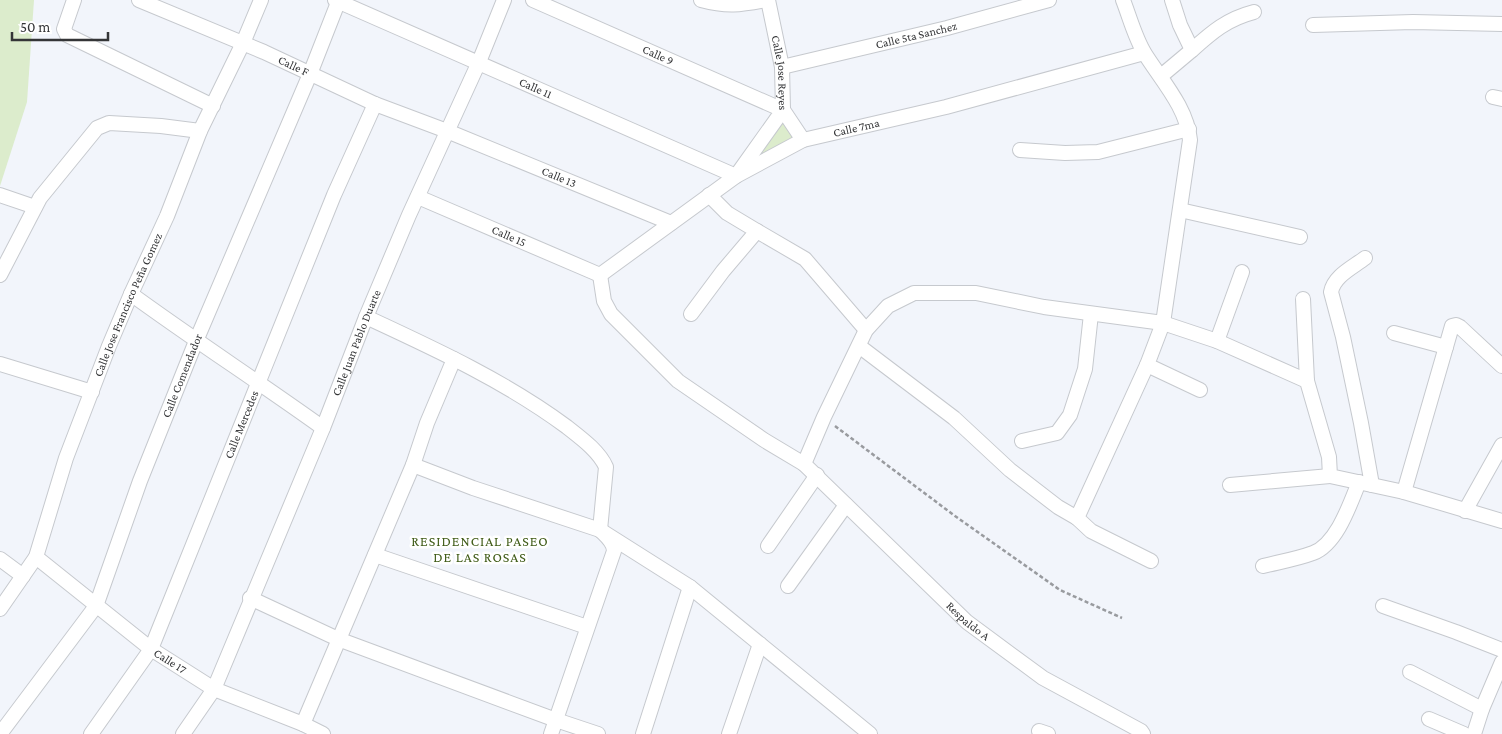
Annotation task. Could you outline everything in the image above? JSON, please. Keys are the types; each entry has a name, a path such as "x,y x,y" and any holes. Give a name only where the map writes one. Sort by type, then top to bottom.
{"street":[{"path":"74,0 64,29 67,35 213,106"},
{"name":"Calle F","path":"140,0 243,43 375,104 447,131"},
{"name":"Calle Jose Francisco Peña Gomez","path":"0,608 36,557 66,458 131,294 167,216 200,131 243,43 261,0"},
{"name":"Calle 11","path":"337,0 736,176"},
{"name":"Calle Comendador","path":"0,734 96,606 140,481 196,341 310,74 337,0"},
{"name":"Calle Juan Pablo Duarte","path":"183,734 214,688 250,598 323,428 366,317 479,62 504,0"},
{"name":"Calle 9","path":"533,0 783,110"},
{"path":"701,0 737,6 767,0"},
{"name":"Calle Jose Reyes","path":"767,0 782,67 783,110 803,140"},
{"name":"Calle 5ta Sanchez","path":"782,67 947,28 1048,0"},
{"path":"1078,518 1147,365 1163,323 1190,140 1185,118 1161,76 1144,53 1123,0"},
{"path":"1172,0 1180,26 1192,50"},
{"path":"1161,76 1227,22 1237,16 1254,12"},
{"path":"1312,25 1414,22 1502,24"},
{"name":"Calle 7ma","path":"600,276 736,176 803,140 946,107 1144,53"},
{"name":"Calle Mercedes","path":"91,734 152,649 334,195 375,104"},
{"path":"736,176 783,110"},
{"path":"0,275 40,198 97,128 109,123 161,126 200,131"},
{"path":"1020,150 1065,153 1098,152 1189,130"},
{"name":"Calle 13","path":"447,131 671,224"},
{"path":"0,194 36,207"},
{"path":"710,195 727,214 805,259 866,330"},
{"name":"Calle 15","path":"418,197 600,276"},
{"path":"1180,210 1300,237"},
{"path":"691,314 723,271 757,231"},
{"path":"1263,566 1315,552 1341,525 1365,484 1362,423 1343,336 1331,292 1337,278 1365,258"},
{"path":"1217,341 1242,272"},
{"name":"Respaldo A","path":"600,276 604,302 611,314 678,381 764,440 804,464 967,622 1043,678 1141,731 1143,734"},
{"path":"804,464 824,417 866,330 888,306 914,293 976,293 1044,307 1163,323 1217,341 1307,381"},
{"path":"131,294 323,428"},
{"path":"1303,299 1307,381 1329,457 1330,476"},
{"path":"1022,441 1057,433 1070,415 1086,368 1091,314"},
{"path":"366,317 454,359 525,398 579,436 603,458 606,467 600,530"},
{"path":"1404,492 1452,326 1456,325 1502,366"},
{"path":"1394,333 1446,347"},
{"path":"859,346 954,418 1010,470 1058,507 1078,518 1091,532 1150,561"},
{"path":"303,724 413,465 427,423 454,359"},
{"path":"0,364 92,392"},
{"path":"1147,365 1200,390"},
{"path":"1465,511 1502,445"},
{"path":"413,465 473,488 600,530 690,587 870,734"},
{"path":"768,546 817,475"},
{"path":"1230,486 1330,476 1404,492 1502,521"},
{"path":"788,586 846,505"},
{"path":"551,734 614,551 611,541 600,530"},
{"path":"375,555 587,627"},
{"name":"Calle 17","path":"36,557 152,649 214,688 323,734"},
{"path":"0,559 23,576"},
{"path":"643,734 690,587"},
{"path":"250,598 338,639 598,734"},
{"path":"1383,606 1502,650"},
{"path":"728,734 760,644"},
{"path":"1474,734 1482,709 1502,662"},
{"path":"1410,672 1482,709"},
{"path":"1429,719 1464,734"}],"path":[{"path":"824,417 955,516 1060,590 1122,618"}],"green space":[{"path":"0,0 34,0 27,102 0,186"},
{"path":"782,120 795,138 756,161"}],"district":[{"name":"RESIDENCIAL PASEO DE LAS ROSAS","path":"480,550"}]}
